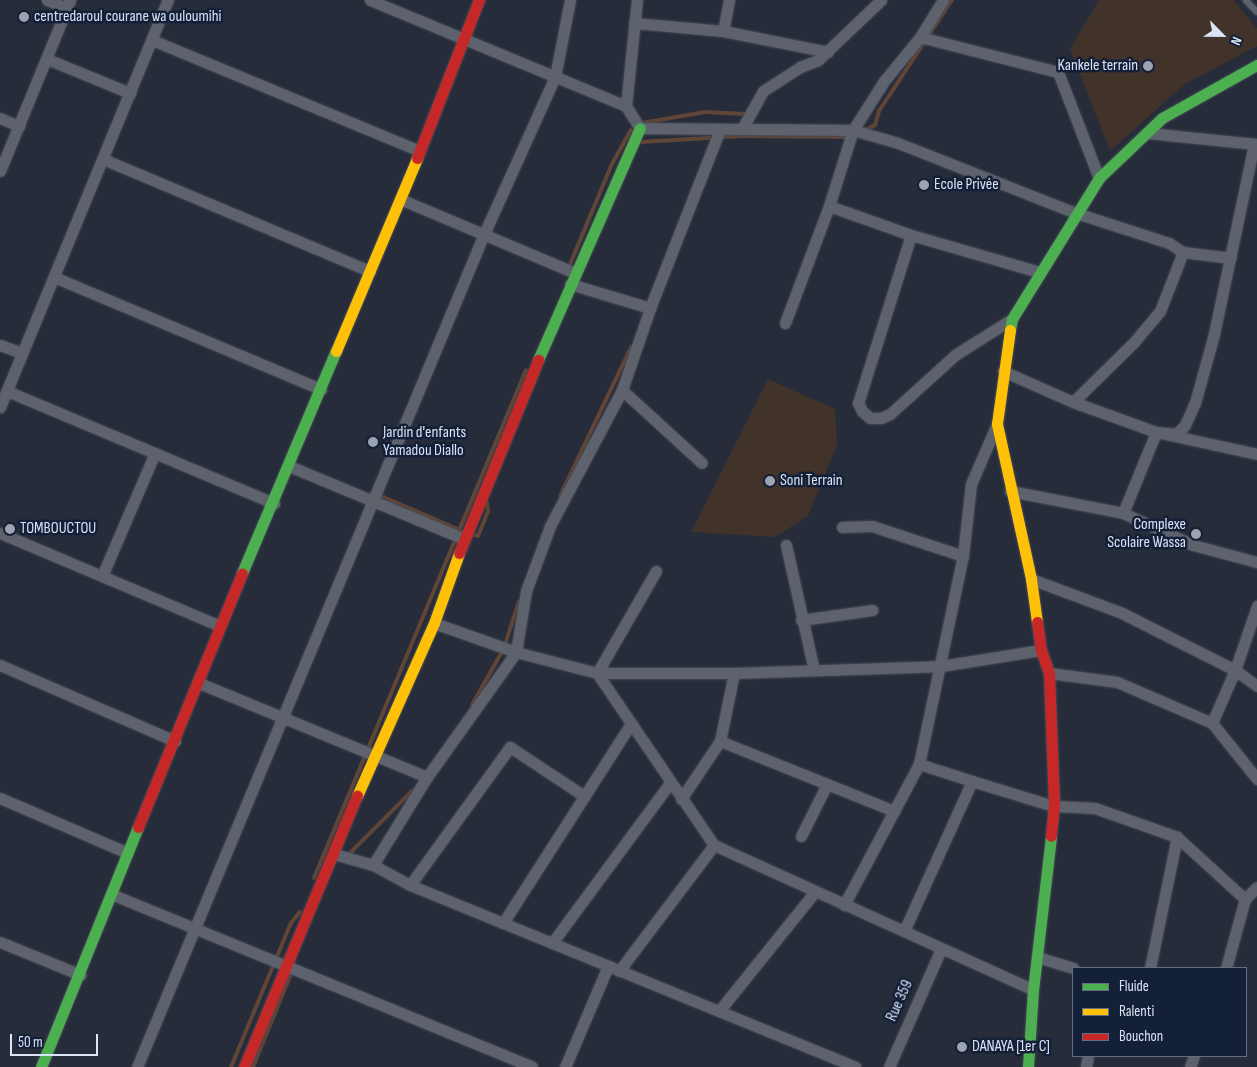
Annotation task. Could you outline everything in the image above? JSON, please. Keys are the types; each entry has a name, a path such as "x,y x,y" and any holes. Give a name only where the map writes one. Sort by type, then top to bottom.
{"street":[{"path":"0,171 69,4 47,0"},
{"path":"0,407 168,0"},
{"path":"370,0 626,106 640,128"},
{"path":"41,1067 199,683 220,626 274,503 420,151 478,0"},
{"path":"137,1067 484,234 555,77 570,0"},
{"path":"626,106 637,0"},
{"path":"723,31 729,0"},
{"path":"743,127 764,91 826,50 881,0"},
{"path":"785,322 829,206 853,130 884,81 920,37 942,0"},
{"path":"634,24 723,31 826,50"},
{"path":"920,37 1058,72 1099,178"},
{"path":"152,40 420,151"},
{"path":"46,59 130,94"},
{"path":"844,905 919,764 963,556 971,484 997,424 1012,318 1099,178 1162,118 1257,65"},
{"path":"0,118 19,126"},
{"path":"640,128 720,129 743,127 853,130 898,143 1076,213 1169,243 1183,252 1231,258"},
{"path":"244,1067 374,756 434,624 464,539 570,284 640,128"},
{"path":"373,865 427,777 516,652 526,591 550,526 622,390 650,308 720,129"},
{"path":"1148,133 1256,144 1231,258 1192,411 1185,425 1176,434 1156,432"},
{"path":"102,159 370,271"},
{"path":"400,199 575,273"},
{"path":"829,206 912,235 1039,272"},
{"path":"912,235 858,403 862,411 870,418 881,418 890,414 956,354 1012,318"},
{"path":"1073,402 1134,342 1160,311 1183,252"},
{"path":"54,277 321,389"},
{"path":"570,284 650,308"},
{"path":"0,344 22,353"},
{"path":"1003,371 1073,402 1156,432 1257,454"},
{"path":"622,390 702,463"},
{"path":"7,391 274,503"},
{"path":"997,424 1010,491 1031,579 1041,650 1049,673 1054,806 1033,990 1028,1067"},
{"path":"1123,513 1156,432"},
{"path":"102,576 155,453"},
{"path":"289,466 464,539"},
{"path":"1010,491 1123,513 1193,545 1257,562"},
{"path":"842,527 872,526 963,556"},
{"path":"0,533 220,626"},
{"path":"786,545 801,620 814,670"},
{"path":"597,673 656,570"},
{"path":"1031,579 1122,613 1235,670 1257,686"},
{"path":"1212,723 1235,670 1257,606"},
{"path":"801,620 872,610"},
{"path":"434,624 516,652 597,673 734,673 941,666 1041,650"},
{"path":"0,665 175,741"},
{"path":"597,673 670,783 714,845 1033,990"},
{"path":"681,799 720,741 734,673"},
{"path":"1049,673 1117,682 1212,723 1257,779"},
{"path":"199,683 427,777"},
{"path":"503,923 631,724"},
{"path":"720,741 894,811"},
{"path":"410,885 510,747 584,796"},
{"path":"919,764 1054,806 1095,808 1176,837 1245,899"},
{"path":"904,931 972,781"},
{"path":"552,943 670,783"},
{"path":"801,836 827,784"},
{"path":"0,798 128,852"},
{"path":"1150,967 1176,837"},
{"path":"619,971 714,845"},
{"path":"334,854 373,865 410,885 855,1067"},
{"path":"1226,967 1245,899 1257,887"},
{"path":"718,1011 814,892"},
{"path":"111,894 532,1067"},
{"path":"0,942 80,975"},
{"name":"Rue 359","path":"889,1067 941,948"},
{"path":"1037,957 1072,968"},
{"path":"565,1067 608,966"}],"lane":[{"path":"1246,0 1257,12"}],"shaded area":[{"name":"Kankele terrain","path":"1099,0 1234,0 1257,29 1257,46 1185,84 1110,151 1070,49"},
{"name":"Soni Terrain","path":"768,379 835,409 837,445 808,516 775,537 691,532"}],"waterway":[{"path":"864,131 875,125 879,111 952,0"},
{"path":"642,123 705,112 746,114"},
{"path":"568,269 612,164 631,130"},
{"path":"640,142 743,136 849,137"},
{"path":"560,496 631,347"},
{"path":"314,878 526,370"},
{"path":"381,496 460,530"},
{"path":"471,534 478,536 488,511 487,503"},
{"path":"472,705 504,648 519,601"},
{"path":"348,855 412,791"},
{"path":"231,1067 291,923 300,912"},
{"path":"253,1067 291,974"}],"traffic: fast":[{"path":"1010,330 1012,319 1099,178 1162,118 1257,65"},
{"path":"538,360 640,128"},
{"path":"242,573 336,351"},
{"path":"41,1067 138,827"},
{"path":"1028,1067 1033,990 1051,836"}],"traffic: slow":[{"path":"336,351 417,158"},
{"path":"1010,330 997,424 1031,579 1037,622"},
{"path":"357,796 434,623 459,553"}],"traffic: jam":[{"path":"417,158 479,0"},
{"path":"459,553 538,360"},
{"path":"138,827 242,573"},
{"path":"1037,622 1041,650 1049,673 1054,806 1051,836"},
{"path":"244,1067 357,796"}],"place":[{"name":"centredaroul courane wa ouloumihi","path":"24,17"},
{"name":"Kankele terrain","path":"1148,66"},
{"name":"Ecole Privée","path":"924,185"},
{"name":"Jardin d'enfants Yamadou Diallo","path":"373,442"},
{"name":"Soni Terrain","path":"770,481"},
{"name":"TOMBOUCTOU","path":"10,529"},
{"name":"Complexe Scolaire Wassa","path":"1196,534"},
{"name":"DANAYA [1er C]","path":"962,1047"}]}
